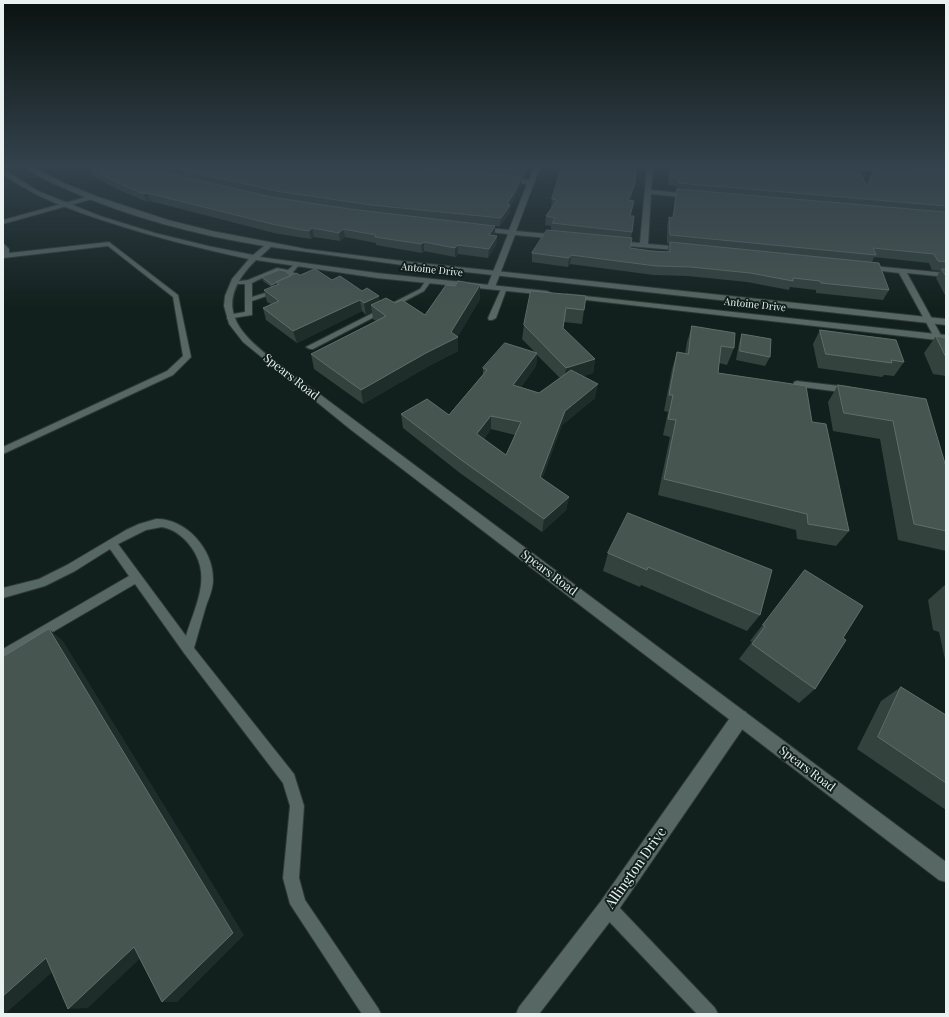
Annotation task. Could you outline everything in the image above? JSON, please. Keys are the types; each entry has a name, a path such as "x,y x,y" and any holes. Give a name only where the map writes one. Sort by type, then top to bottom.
{"main road":[{"path":"3,222 31,214"},
{"name":"Antoine Drive","path":"92,214 129,228 189,244 254,258 429,280 942,337"},
{"name":"Antoine Drive","path":"139,214 188,228 320,254 946,322"},
{"path":"490,287 519,214"},
{"path":"644,246 646,214"},
{"path":"469,228 565,238"},
{"path":"605,242 691,250"},
{"name":"Spears Road","path":"269,245 243,269 234,283 229,297 228,306 230,317 234,327 246,340 273,364 946,873"},
{"path":"855,266 946,275"},
{"path":"902,271 928,320 942,337"},
{"name":"Allington Drive","path":"526,1014 608,908 740,718"}],"lane":[{"path":"3,245 6,249 5,255 109,244 176,296 187,357 170,373 3,451"},
{"path":"289,272 297,264"},
{"path":"234,283 249,282 277,270 289,272 300,282 261,297 248,300"},
{"path":"310,347 422,290 429,280"},
{"path":"230,317 249,313 249,282"},
{"path":"492,318 504,288"},
{"path":"797,384 857,391"},
{"path":"3,594 41,583 71,568 111,543 147,526 162,523 175,526 188,536 201,552 206,565 208,581 188,649"},
{"path":"111,543 188,649 289,779 297,806 291,878 298,904 372,1014"},
{"path":"3,656 136,578"},
{"path":"608,908 709,1014"}],"building":[{"path":"234,214 397,214 495,226 489,235 497,236 489,249 458,245 455,248 424,242 421,244 375,237 376,235 343,229 339,233 312,228 309,231"},
{"path":"466,214 503,214 501,218"},
{"path":"547,214 630,214 630,216 634,216 632,232 552,223 555,218 546,216"},
{"path":"673,214 946,214 946,262 938,261 934,254 873,248 876,255 670,235 669,217 673,218"},
{"path":"547,230 632,238 630,248 651,251 670,252 670,242 879,263 889,290 821,283 820,281 793,278 793,281 750,273 691,267 656,266 571,255 569,258 532,253"},
{"path":"315,269 332,280 340,276 362,291 367,288 379,296 364,303 360,300 293,331 263,308 279,301 264,290 279,284 276,282 296,273 300,275"},
{"path":"942,269 946,269 946,276"},
{"path":"280,270 285,271 291,276 272,285 262,277"},
{"path":"458,281 480,285 451,332 458,337 426,353 361,390 311,354 386,316 371,305 386,298 395,303 402,300 425,315 446,285 455,286"},
{"path":"531,291 586,296 584,310 566,308 563,328 595,359 566,368 524,325"},
{"path":"692,326 735,333 734,348 721,346 718,373 806,386 812,422 826,424 849,531 808,524 807,514 664,479 676,420 668,419 673,395 669,395 677,352 688,354"},
{"path":"820,330 896,340 904,362 891,360 892,363 826,354"},
{"path":"742,334 771,339 770,357 740,351"},
{"path":"936,336 946,338 946,357"},
{"path":"505,343 537,353 513,385 539,393 571,370 598,384 565,411 540,477 569,497 544,519 460,459 401,414 427,399 449,415 487,370 483,368","holes":["491,416 521,422 506,455 477,434"]},
{"path":"838,385 926,399 946,467 946,531 914,524 893,421 844,413"},
{"path":"628,513 772,570 760,615 648,567 647,570 608,553"},
{"path":"805,570 863,606 843,638 846,640 815,689 752,644 765,626 763,625"},
{"path":"49,629 233,933 162,1002 134,947 68,1009 46,958 3,996 3,657"},
{"path":"901,687 946,715 946,783 878,737"}]}
